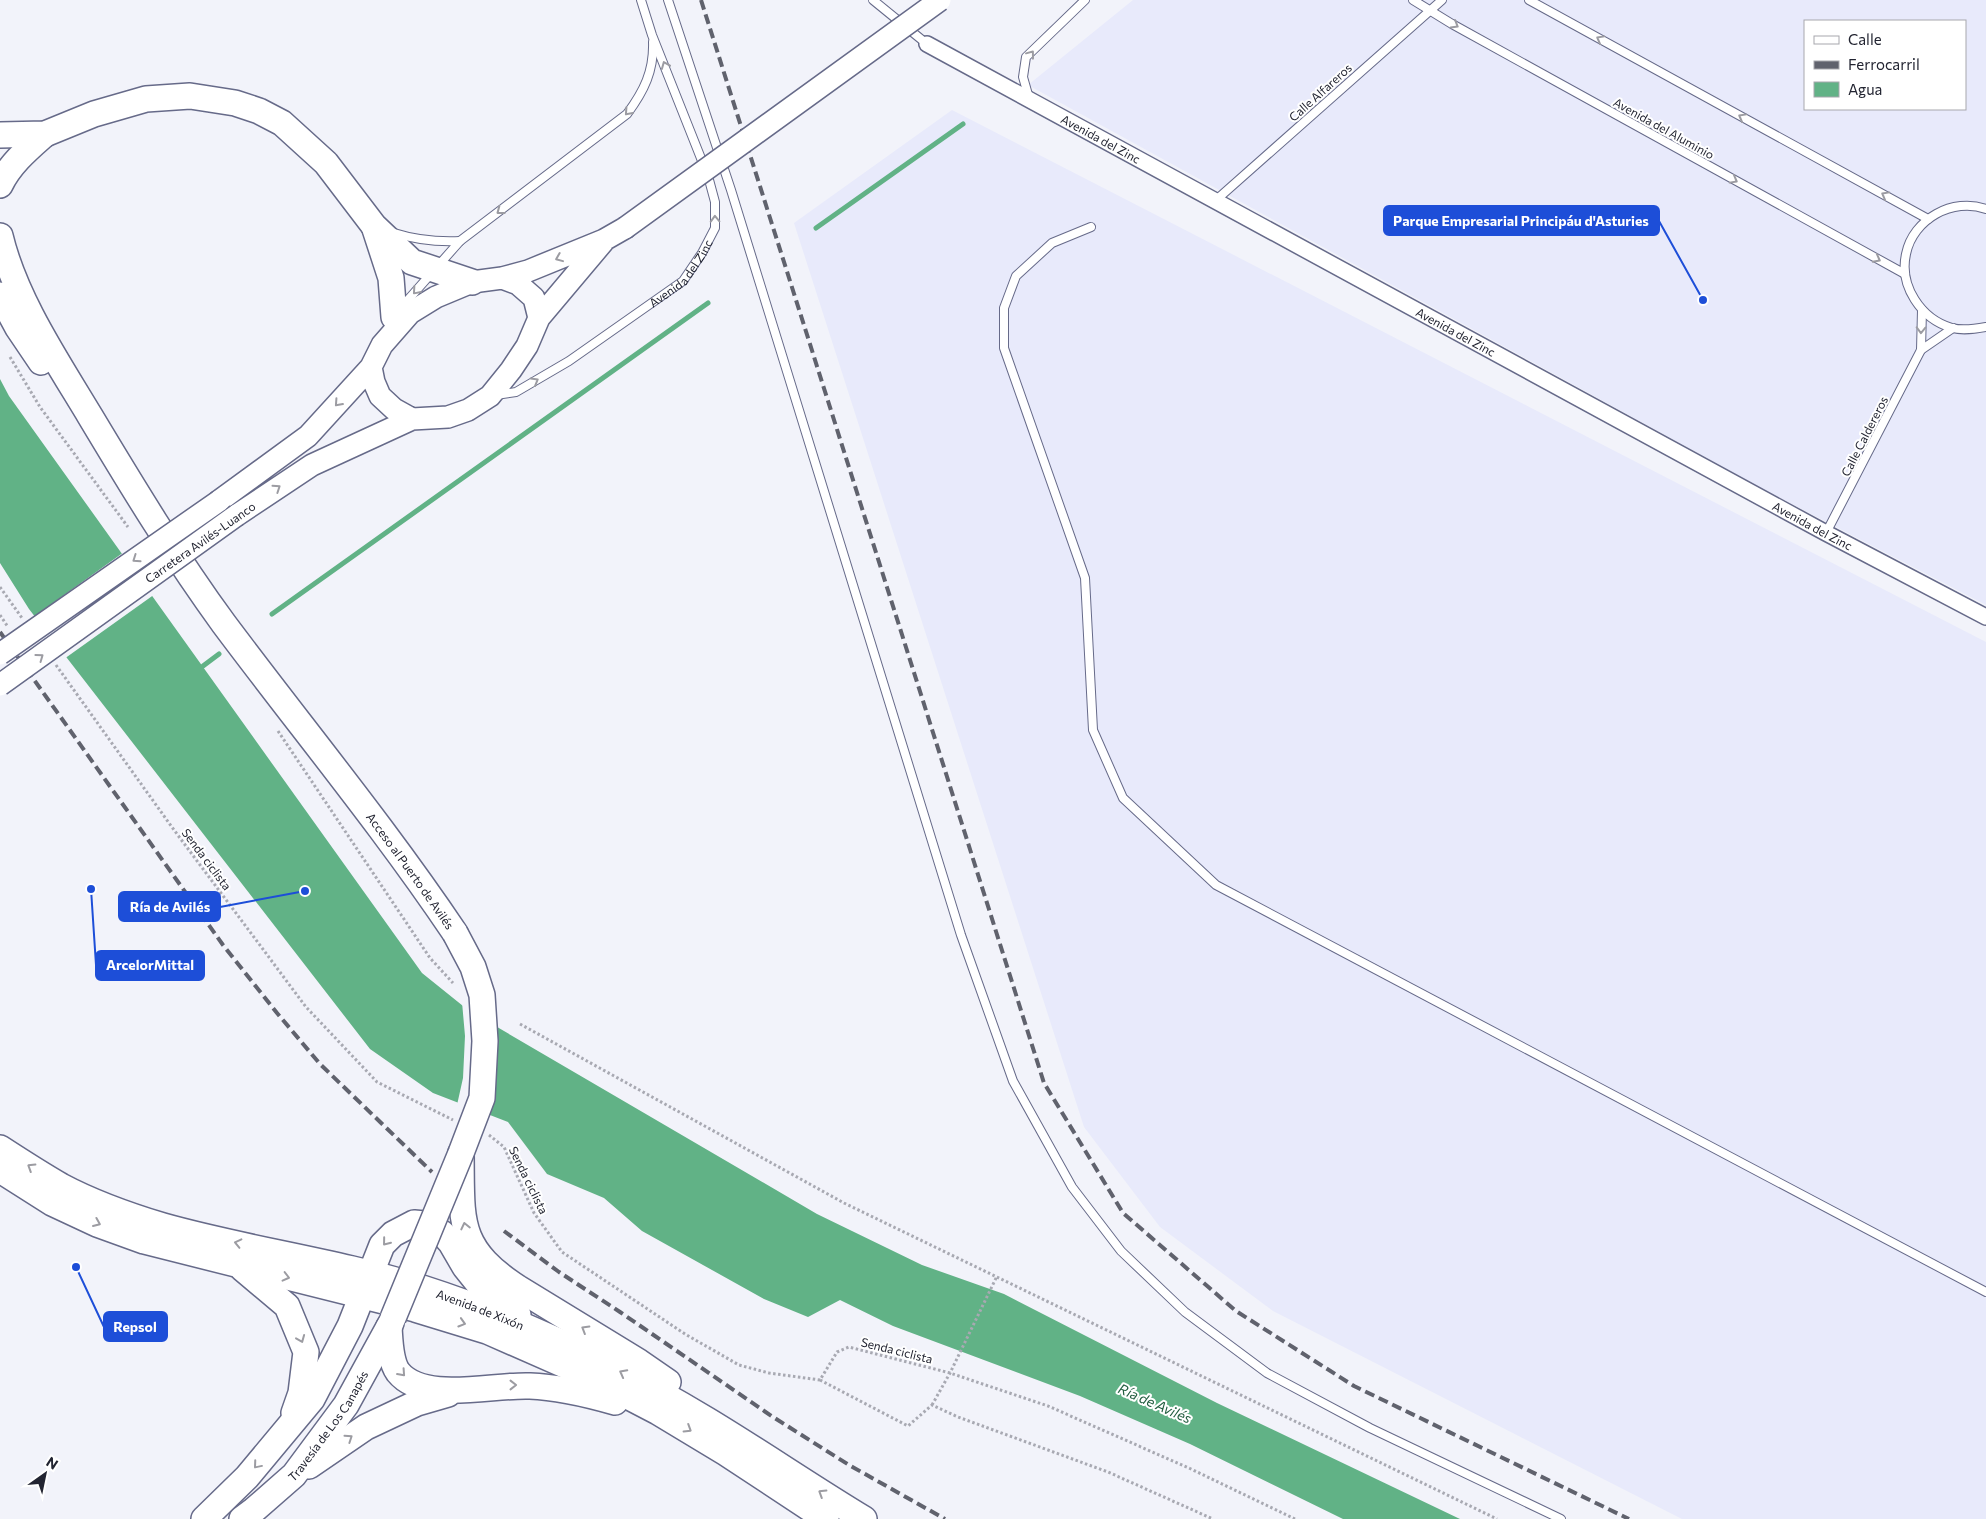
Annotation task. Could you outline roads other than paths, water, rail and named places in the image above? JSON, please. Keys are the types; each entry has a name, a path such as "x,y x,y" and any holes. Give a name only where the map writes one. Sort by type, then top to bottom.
{"highway":[{"path":"3,175 20,156 45,134 94,114 146,99 190,96 235,103 259,111 282,123 326,162 374,226 412,262 472,282"},
{"path":"0,135 45,134"},
{"path":"374,226 391,278 394,316"},
{"path":"0,236 4,284 50,350 142,502"},
{"path":"0,251 4,284 17,347 142,502"},
{"name":"Acceso al Puerto de Avilés","path":"142,502 223,622 423,885 455,933 473,967 482,995 485,1041 482,1098 391,1323"},
{"path":"0,1148 57,1195"},
{"path":"461,1153 463,1219 468,1237 485,1261 499,1275 518,1288 639,1362 680,1390 707,1420"},
{"path":"0,1170 57,1195"},
{"name":"Avenida de Xixón","path":"57,1195 97,1224 144,1241 237,1264 447,1297 553,1339 601,1362 707,1420 864,1519"},
{"name":"Avenida de Xixón","path":"57,1195 112,1208 163,1226 366,1285 415,1309 487,1331 585,1374 658,1412 726,1453 826,1519"},
{"path":"204,1519 247,1477 312,1399 350,1326 382,1245 405,1226 414,1223 425,1224 442,1233 451,1242 465,1267 481,1287 553,1339"},
{"path":"237,1264 288,1306 306,1352 301,1393 289,1428"},
{"path":"391,1323 393,1360 398,1371 409,1381 431,1390 465,1390 502,1385 558,1388 658,1412"},
{"name":"Travesía de Los Canapés","path":"242,1519 294,1475 346,1405 391,1323"},
{"path":"294,1475 366,1427 417,1403 465,1390"}],"main road":[{"path":"604,240 539,318 527,346 490,396 468,410 448,416 412,419 394,409 380,396 374,382 371,367 382,345 410,313 436,297 472,282 502,278 528,271 604,240 625,228 940,0"},
{"path":"502,278 518,284 534,298 539,318"},
{"name":"Carretera Avilés-Luanco","path":"0,654 219,501 308,436 371,367"},
{"name":"Carretera Avilés-Luanco","path":"0,685 237,515 312,465 412,419"}],"street":[{"name":"Avenida del Zinc","path":"927,44 1826,534 1986,617"}],"lane":[{"name":"Avenida del Zinc","path":"490,396 516,392 562,365 683,281 715,228 715,202 708,176 652,35 641,0"},
{"path":"668,0 734,200 961,935 1013,1081 1072,1187 1121,1251 1185,1312 1267,1373 1370,1428 1562,1519"},
{"path":"873,0 927,44"},
{"path":"1029,100 1023,77 1026,57 1085,0"},
{"name":"Avenida del Aluminio","path":"1413,0 1905,274"},
{"name":"Calle Alfareros","path":"1214,200 1442,0"},
{"path":"1529,0 1928,219"},
{"name":"Avenida del Zinc","path":"382,345 394,316 460,241 627,114 642,93 649,77 653,53 652,35"},
{"path":"1986,200 1982,207 1961,205 1943,210 1928,219 1914,234 1906,254 1905,274 1910,294 1922,310 1938,322 1953,328 1970,330 1986,327"},
{"path":"374,226 412,239 436,242 460,241"},
{"path":"1091,227 1052,243 1016,276 1004,308 1004,348 1085,578 1093,730 1123,798 1216,885 1986,1292"},
{"path":"1921,350 1922,310"},
{"path":"1921,350 1953,328"},
{"name":"Calle Caldereros","path":"1826,534 1921,350"}],"water":[{"path":"0,379 9,396 422,973 468,1010 817,1214 922,1265 1004,1294 1217,1403 1460,1519 1343,1519 1190,1444 1080,1396 893,1326 840,1300 808,1317 764,1299 642,1231 604,1198 547,1174 508,1122 433,1093 370,1049 29,609 0,563"}],"waterway":[{"path":"816,228 963,124"},
{"path":"272,614 708,303"},
{"path":"203,666 219,654"}],"railway":[{"path":"701,0 1044,1083 1123,1213 1236,1311 1354,1386 1629,1519"},
{"path":"0,632 223,945 277,1013 320,1064 432,1172"},
{"path":"504,1231 559,1272 773,1417 849,1465 945,1519"}],"place":[{"name":"Parque Empresarial Principáu d'Asturies","path":"1703,300"},
{"name":"ArcelorMittal","path":"91,889"},
{"name":"Ría de Avilés","path":"305,891"},
{"name":"Repsol","path":"76,1267"}]}
